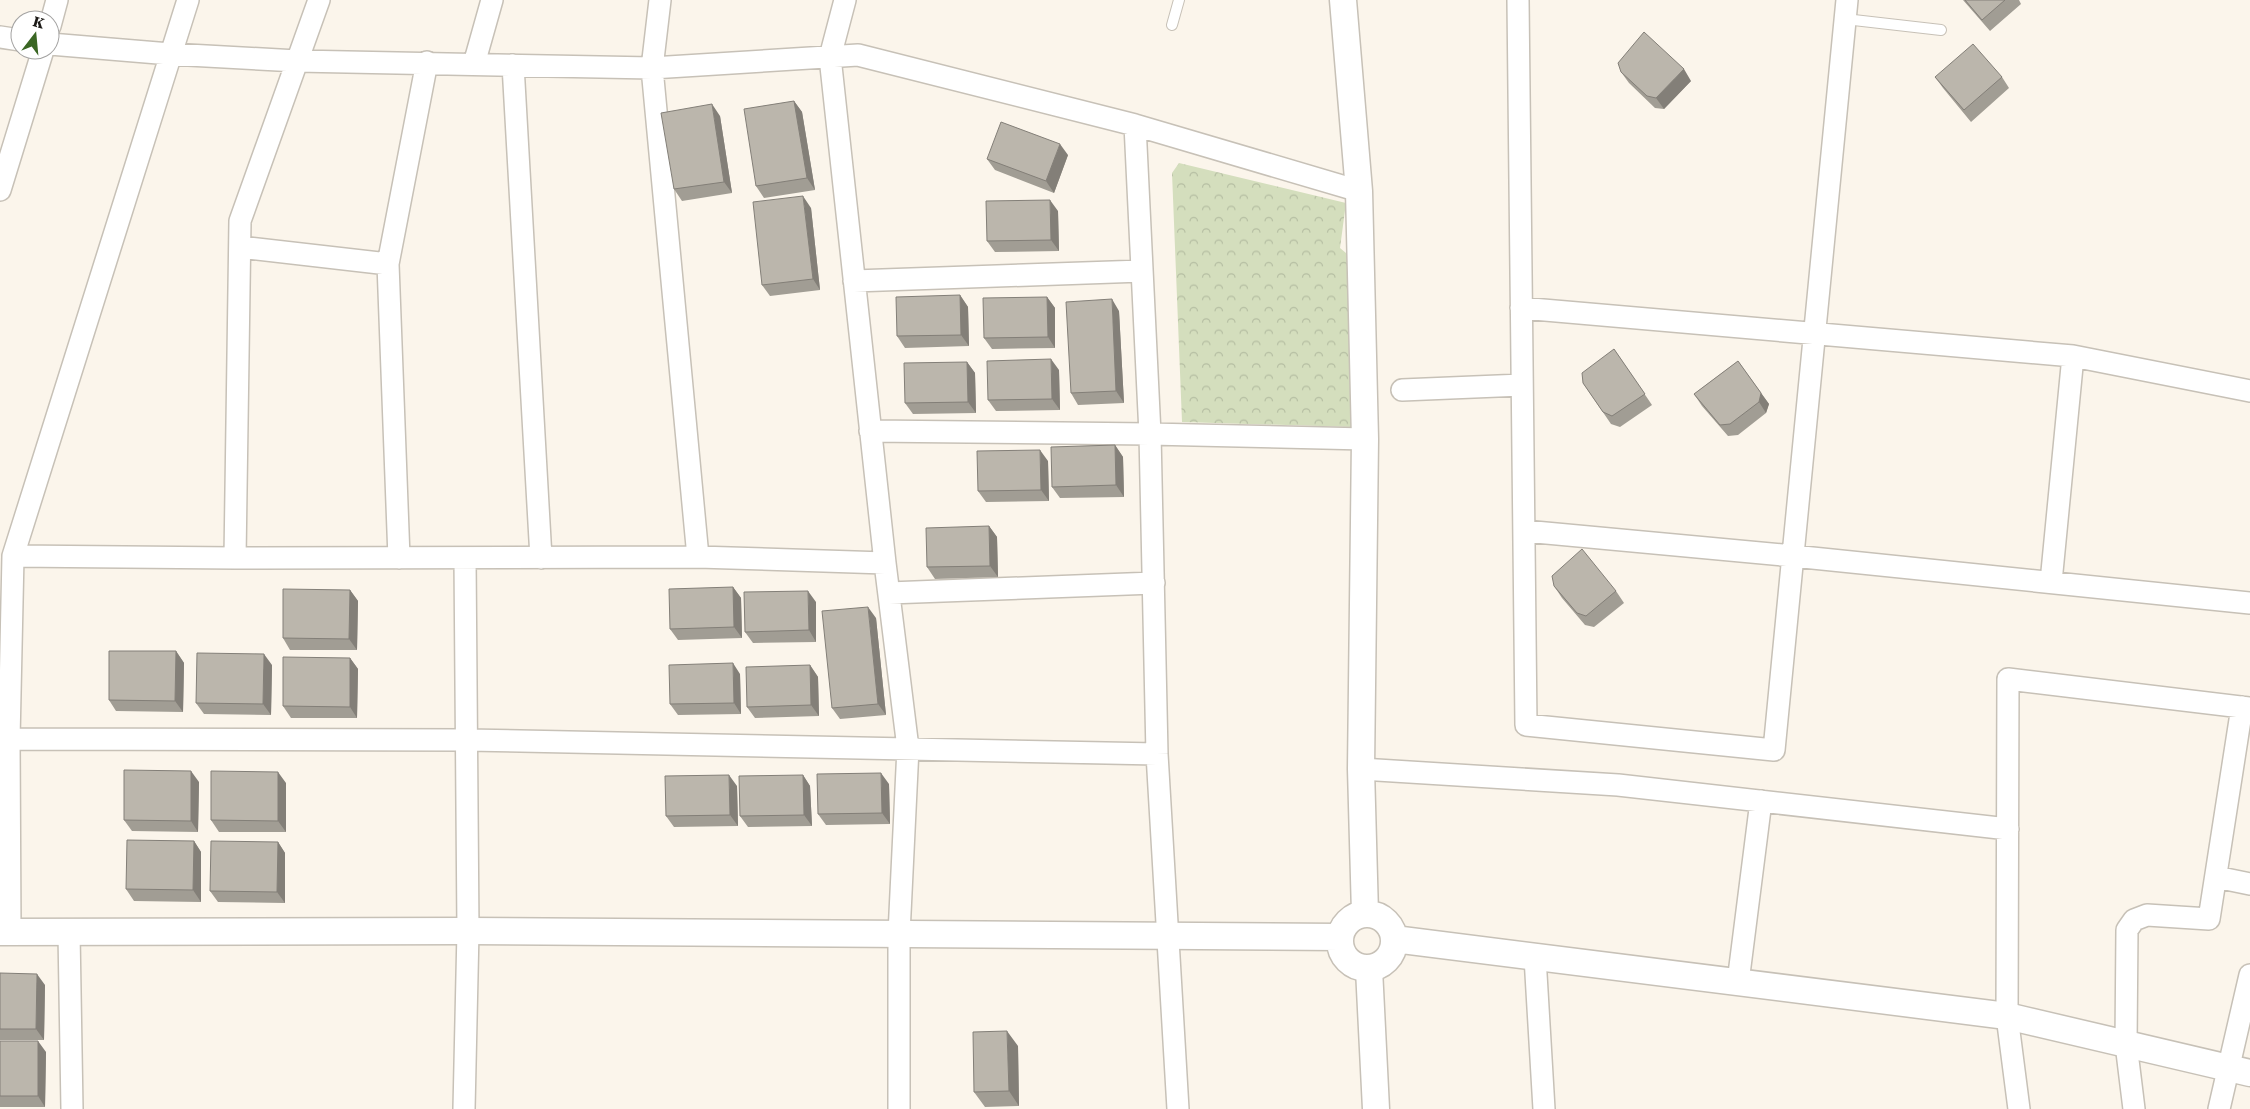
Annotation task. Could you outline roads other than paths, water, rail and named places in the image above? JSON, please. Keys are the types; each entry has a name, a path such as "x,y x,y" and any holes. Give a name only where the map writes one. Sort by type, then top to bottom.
{"street":[{"path":"188,0 8,567 4,739 5,932 468,931 1340,937"},
{"path":"235,558 240,221 319,0"},
{"path":"474,64 492,0"},
{"path":"660,0 652,68 698,557"},
{"path":"845,0 830,57 870,431 908,748 899,934 899,1109"},
{"path":"1343,0 1359,191 1365,439 1361,769 1365,914"},
{"path":"1518,0 1526,725 1774,750 1816,335 1846,9"},
{"path":"60,45 170,54 297,61 426,62 652,68 858,54 1135,125 1359,191"},
{"path":"0,190 40,60"},
{"path":"399,558 388,264 426,62"},
{"path":"513,65 541,558"},
{"path":"1135,125 1150,434 1157,754 1178,1109"},
{"path":"240,247 388,264"},
{"path":"854,281 1142,271"},
{"path":"1521,308 2073,356 2250,391"},
{"path":"2052,582 2073,356"},
{"path":"1402,390 1522,385"},
{"path":"870,431 1150,434 1365,439"},
{"path":"1524,532 1793,556 2250,603"},
{"path":"8,567 235,558 698,557 885,563"},
{"path":"464,1109 468,931 465,558"},
{"path":"889,594 1154,583"},
{"path":"2019,1109 2007,1016 2008,679 2246,708 2209,919 2147,915 2140,917 2130,925 2126,936 2126,1044 2134,1109"},
{"path":"4,739 467,740 1157,754"},
{"path":"1361,769 1618,785 2008,830"},
{"path":"1738,982 1761,801"},
{"path":"2216,877 2250,884"},
{"path":"1365,914 1382,918 1392,931 1394,939 1394,948 1385,962 1369,969 1353,965 1347,960 1340,946 1342,928 1348,921 1365,914"},
{"path":"69,933 72,1109"},
{"path":"1394,939 2007,1016 2239,1070"},
{"path":"1535,957 1544,1109"},
{"path":"1369,969 1376,1109"},
{"path":"2219,1109 2239,1070 2250,975"}],"lane":[{"path":"1172,25 1179,0"},
{"path":"1846,9 1941,30"}]}
